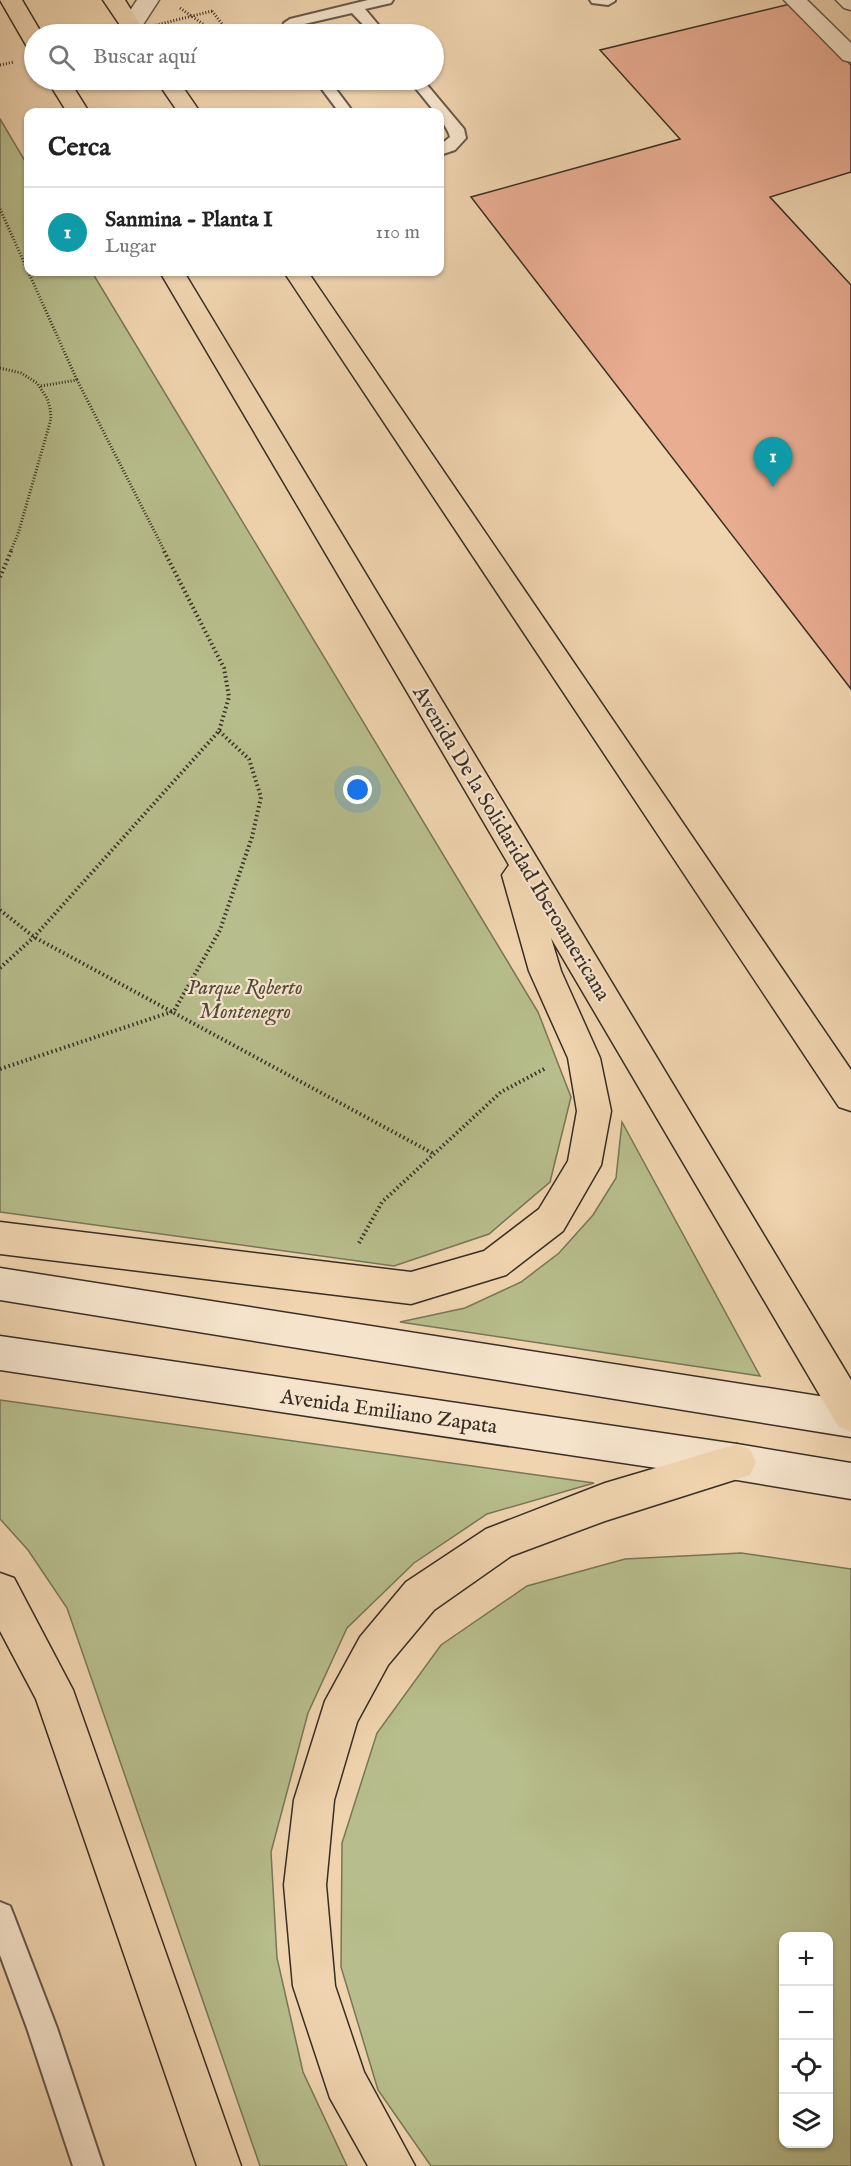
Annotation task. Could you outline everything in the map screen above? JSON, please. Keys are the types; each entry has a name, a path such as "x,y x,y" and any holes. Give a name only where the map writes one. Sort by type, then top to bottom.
{"highway":[{"path":"11,0 25,24"},
{"path":"114,0 125,24"},
{"path":"64,90 76,108"},
{"path":"174,90 186,108"},
{"name":"Avenida De la Solidaridad Iberoamericana","path":"174,276 851,1414"},
{"path":"299,276 851,1097"},
{"path":"0,1238 411,1288 494,1264 551,1220 584,1165 594,1111 580,1048 546,971 503,827"},
{"path":"393,2166 346,2082 314,1986 305,1885 314,1800 339,1715 374,1651 420,1596 499,1542 605,1502 737,1462"},
{"path":"0,1592 53,1690 219,2166"}],"main road":[{"path":"134,24 148,0"},
{"path":"795,0 851,55"},
{"path":"847,0 851,4"},
{"path":"0,1284 851,1419"},
{"name":"Avenida Emiliano Zapata","path":"0,1353 737,1462 851,1481"}],"lane":[{"path":"292,24 386,0"},
{"path":"597,0 608,1"},
{"path":"356,8 370,24"},
{"path":"330,90 343,108"},
{"path":"424,90 439,108"},
{"path":"444,114 456,129 458,138 450,147 444,149"},
{"path":"0,1916 42,2028 88,2166"}],"path":[{"path":"178,6 204,24"},
{"path":"161,24 212,11 222,24"},
{"path":"0,209 24,263"},
{"path":"0,968 34,937 219,731 228,697 224,669 76,380 30,276"},
{"path":"0,368 26,375 41,386 50,400 51,418 18,534 0,577"},
{"path":"41,386 76,380"},
{"path":"0,1069 174,1011 220,930 252,837 261,797 249,759 219,731"},
{"path":"0,910 34,937 434,1154"},
{"path":"339,1280 382,1202 501,1092 580,1048"}],"green space":[{"name":"Parque Roberto Montenegro","path":"0,119 24,159 24,276 94,276 538,1012 571,1097 550,1182 489,1234 394,1266 0,1212"},
{"path":"622,1122 760,1376 400,1322 465,1308 521,1282 559,1253 593,1215 616,1178"},
{"path":"0,1400 594,1483 487,1514 414,1563 347,1628 308,1713 271,1852 277,1958 303,2072 347,2166 260,2166 67,1608 28,1550 0,1519"},
{"path":"741,1553 851,1569 851,2166 431,2166 378,2090 341,1967 342,1843 377,1733 441,1645 527,1586 625,1559"}],"building":[{"path":"790,4 851,65 851,172 770,197 851,285 851,689 471,197 680,139 600,50"}],"place":[{"name":"Sanmina - Planta I","path":"773,487"}]}
